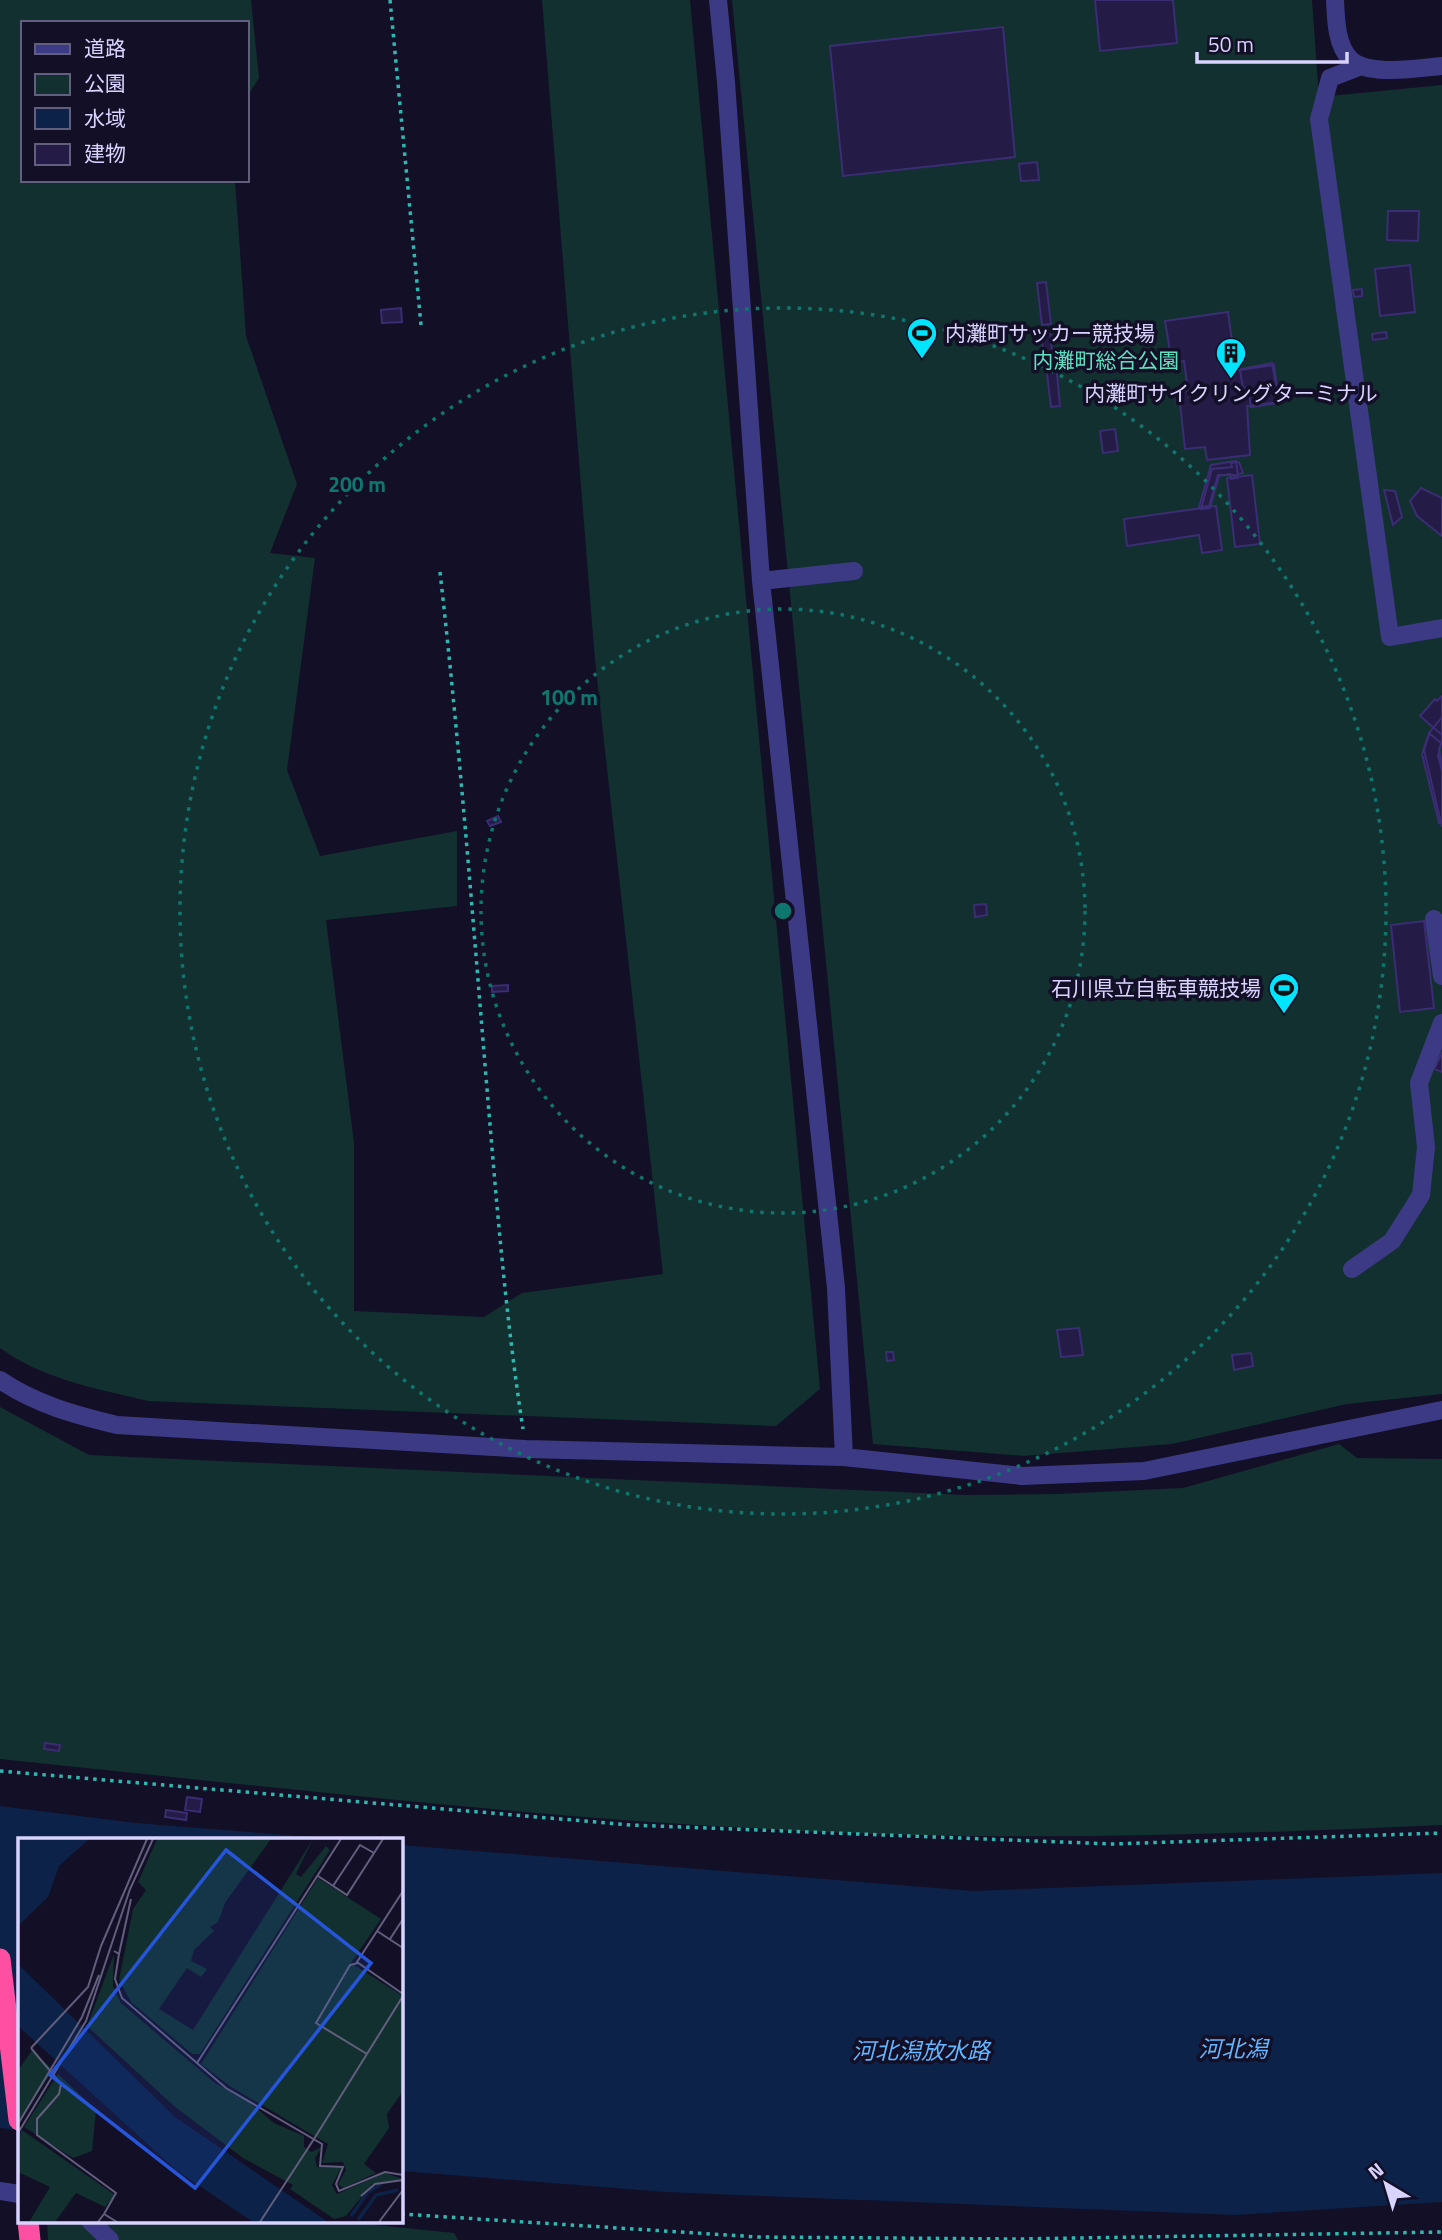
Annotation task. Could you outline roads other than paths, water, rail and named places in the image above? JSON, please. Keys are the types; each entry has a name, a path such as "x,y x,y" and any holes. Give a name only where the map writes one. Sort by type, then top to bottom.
{"highway":[{"path":"0,1959 18,2112"},
{"path":"29,2222 30,2240"}],"street":[{"path":"718,0 761,581 836,1288 845,1457"},
{"path":"1335,0 1336,23 1342,46 1350,59 1361,66 1383,69 1442,66"},
{"path":"1361,66 1330,78 1319,119 1390,637 1442,628"},
{"path":"761,581 854,571"},
{"path":"1434,919 1442,976"},
{"path":"1352,1269 1392,1241 1421,1195 1426,1147 1419,1083 1442,1023"},
{"path":"0,1380 22,1395 72,1414 117,1425 526,1449 845,1457 1023,1476 1144,1471 1442,1410"},
{"path":"0,2191 18,2194"},
{"path":"91,2222 110,2240"}],"water":[{"path":"0,1806 136,1823 324,1838 18,1838 18,2130 0,2128"},
{"name":"河北潟","path":"402,1845 973,1891 1442,1873 1442,2202 1236,2215 665,2192 402,2171"}],"place":[{"name":"内灘町サッカー競技場","path":"922,360"},
{"name":"内灘町サイクリングターミナル","path":"1231,380"},
{"name":"石川県立自転車競技場","path":"1284,1015"}],"park label":[{"name":"内灘町総合公園","path":"1106,360"}],"water label":[{"name":"河北潟放水路","path":"921,2050"}]}
